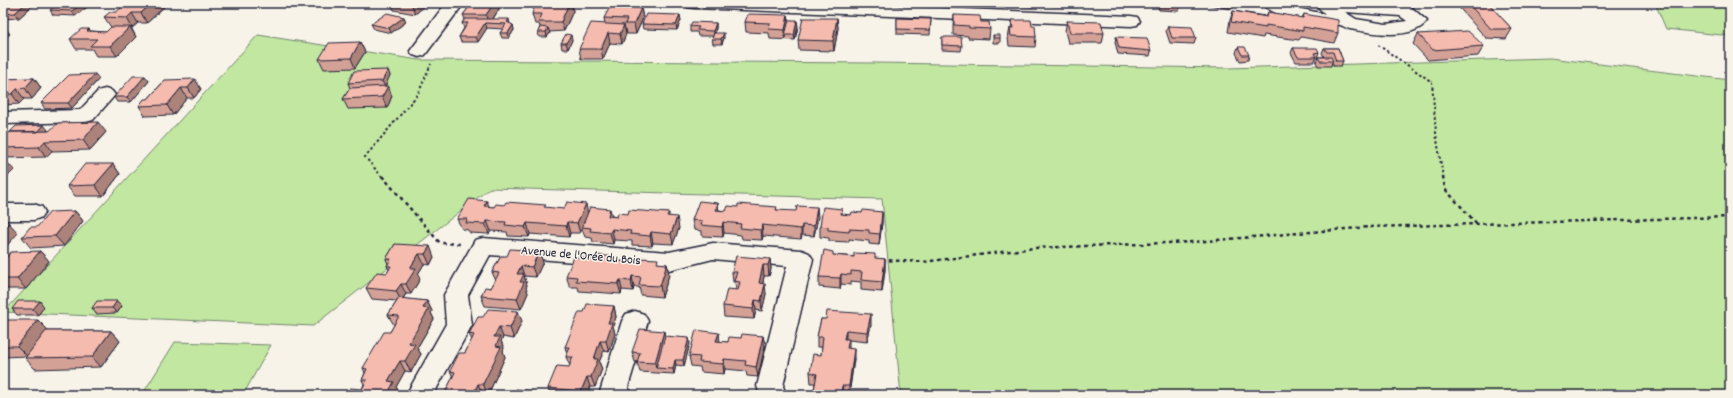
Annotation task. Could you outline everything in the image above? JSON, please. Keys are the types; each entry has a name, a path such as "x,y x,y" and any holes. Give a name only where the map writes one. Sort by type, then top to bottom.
{"street":[{"path":"419,51 455,3"},
{"path":"694,3 1131,21"},
{"path":"1271,3 1290,12 1386,29 1410,27 1418,21 1405,11 1324,4"},
{"path":"1324,4 1351,24"},
{"path":"3,118 86,116 105,95"},
{"path":"3,212 34,212"},
{"path":"418,395 459,325 456,295 483,246"},
{"name":"Avenue de l'Orée du Bois","path":"483,246 668,261 713,251 801,259 770,386 773,395"},
{"path":"614,395 635,321"}],"path":[{"path":"1351,24 1383,49 1432,82 1436,133 1446,189 1477,224"},
{"path":"419,51 433,60 418,94 364,158 440,243 483,246"},
{"path":"877,260 923,262 1034,248 1194,242 1369,227 1730,218"}],"green space":[{"path":"1655,3 1730,3 1730,36 1666,29"},
{"path":"258,35 419,60 874,63 1228,68 1550,58 1730,80 1730,395 901,395 882,199 490,188 313,326 4,312"},
{"path":"175,342 271,345 243,395 142,395"}],"building":[{"path":"3,3 26,3 15,13 3,14"},
{"path":"58,3 83,3 72,11 50,10"},
{"path":"127,3 152,3 141,13 132,13 127,18 104,17 110,12 116,12"},
{"path":"402,3 414,3 412,5"},
{"path":"472,3 494,3 486,15 463,15"},
{"path":"543,3 569,3 561,22 539,22 542,14 532,14 534,8 541,8"},
{"path":"1160,3 1180,3 1181,5 1161,5"},
{"path":"1468,3 1488,3 1512,29 1491,29"},
{"path":"610,7 641,8 634,24 625,24 627,19 604,18"},
{"path":"1233,11 1267,17 1268,12 1303,18 1304,14 1338,20 1338,33 1303,27 1303,31 1266,25 1266,28 1231,22"},
{"path":"387,13 404,17 389,28 371,24"},
{"path":"646,14 680,15 676,25 642,24"},
{"path":"748,14 788,15 785,30 769,29 770,23 745,22"},
{"path":"954,15 980,16 981,22 989,22 990,29 969,28 969,26 954,25"},
{"path":"803,18 837,18 833,41 798,40"},
{"path":"897,18 931,19 930,30 897,29"},
{"path":"465,19 509,19 507,22 513,25 508,33 500,33 506,24 485,23 476,37 459,37 468,23 462,23"},
{"path":"789,20 797,20 794,35 785,35"},
{"path":"1012,20 1031,20 1032,26 1035,26 1036,37 1011,36 1010,28 1013,28"},
{"path":"1067,21 1101,22 1104,33 1070,33"},
{"path":"692,22 716,23 713,31 697,30 699,27 690,26"},
{"path":"591,23 624,25 620,34 608,33 601,49 579,49"},
{"path":"1168,26 1192,27 1196,38 1172,38"},
{"path":"111,27 130,27 110,46 90,46 97,39 70,39 81,29 89,29 87,31 106,32"},
{"path":"540,27 548,28 546,32 538,32"},
{"path":"1468,31 1484,46 1433,50 1418,34"},
{"path":"714,33 724,33 721,39 712,39"},
{"path":"566,34 571,35 566,43 561,43"},
{"path":"993,35 1000,35 1000,38 994,38"},
{"path":"942,37 961,37 962,46 942,45"},
{"path":"1116,37 1147,38 1151,51 1119,48"},
{"path":"360,42 351,58 319,59 329,43"},
{"path":"1238,47 1245,47 1249,55 1242,55"},
{"path":"1293,48 1317,48 1319,52 1314,53 1316,57 1298,57"},
{"path":"1324,48 1338,48 1343,61 1336,61 1333,52 1327,52"},
{"path":"1318,57 1331,57 1333,61 1320,61"},
{"path":"388,70 382,81 348,83 354,71"},
{"path":"95,74 68,103 41,103 69,75"},
{"path":"133,76 145,76 127,97 114,97"},
{"path":"34,78 25,88 17,89 12,94 3,94 3,79"},
{"path":"195,79 188,88 181,88 167,105 139,106 144,99 148,99 165,80"},
{"path":"388,86 382,97 343,99 350,88"},
{"path":"98,122 83,140 45,141 39,147 3,148 3,139 10,132 49,131 58,123"},
{"path":"44,125 38,132 10,132 16,126"},
{"path":"85,164 113,164 95,185 67,186"},
{"path":"469,199 487,201 484,206 494,207 496,204 504,205 506,202 546,205 544,207 564,209 567,202 586,204 577,223 567,222 566,226 527,223 525,227 505,225 506,222 487,221 485,224 466,223 467,219 457,219"},
{"path":"699,201 718,203 716,210 726,211 728,206 738,207 738,204 777,207 776,210 796,211 797,206 817,207 814,226 802,225 801,229 762,225 761,230 740,228 741,224 723,222 722,227 701,225 702,221 692,220"},
{"path":"590,207 610,209 608,216 617,217 618,213 628,214 629,210 669,213 667,216 677,217 671,234 651,232 650,236 630,234 631,231 612,229 610,233 590,231 591,228 582,227"},
{"path":"823,207 842,209 841,214 851,215 852,212 862,213 863,210 882,212 880,234 869,233 869,230 849,229 849,232 828,230 828,227 820,226"},
{"path":"75,211 55,236 22,237 30,227 37,227 50,212"},
{"path":"3,223 9,223 3,229"},
{"path":"395,244 430,246 425,254 419,254 410,268 416,268 406,284 401,284 396,291 366,288 377,272 387,273 391,266 387,266 391,259 386,259"},
{"path":"510,249 539,251 532,267 521,266 517,274 524,274 520,282 524,282 517,299 481,296 485,287 491,288 499,273 492,272 501,256 507,256"},
{"path":"824,250 833,252 833,255 854,257 854,253 875,254 875,258 885,259 882,282 861,280 862,272 851,271 851,275 841,274 840,278 819,277"},
{"path":"40,251 17,279 3,279 3,265 5,262 3,261 11,252"},
{"path":"596,255 617,257 616,261 638,262 639,258 658,259 657,263 667,264 660,286 639,285 641,277 632,276 631,281 620,280 618,284 576,281 577,277 566,276 574,257 595,259"},
{"path":"736,256 770,259 768,265 763,265 759,283 765,284 761,301 755,300 753,309 723,306 727,289 738,290 740,282 734,281 737,272 732,272"},
{"path":"399,298 427,301 423,308 429,309 409,343 415,344 405,361 400,361 388,381 394,382 387,395 346,395 350,388 362,389 367,380 362,380 367,369 363,368 384,332 390,332 399,316 388,315"},
{"path":"18,301 40,301 33,309 12,309"},
{"path":"97,301 117,301 112,308 92,308"},
{"path":"587,304 614,306 608,323 612,323 606,341 600,341 594,359 598,359 591,377 587,377 581,391 548,388 557,366 569,367 573,357 566,357 570,347 565,347 579,312 584,312"},
{"path":"488,309 518,311 510,328 499,327 494,337 500,337 496,346 501,347 483,384 478,384 473,395 445,393 455,372 450,371 459,353 465,353 474,335 469,334 478,317 483,317"},
{"path":"827,311 871,314 867,332 846,330 844,339 849,339 847,348 854,349 849,386 842,386 841,395 813,395 817,374 810,372 813,354 821,355 823,337 817,337 821,319 826,319"},
{"path":"3,320 38,320 17,346 3,346"},
{"path":"640,329 664,331 655,363 637,362 640,353 632,352"},
{"path":"696,330 719,333 716,341 728,342 729,337 741,338 742,334 763,336 756,367 745,365 746,361 724,359 723,364 699,362 700,357 689,356"},
{"path":"46,331 111,331 92,357 25,358"},
{"path":"665,336 689,338 683,360 675,360 673,369 656,368"},
{"path":"516,389 532,391 530,395 513,395"}]}
